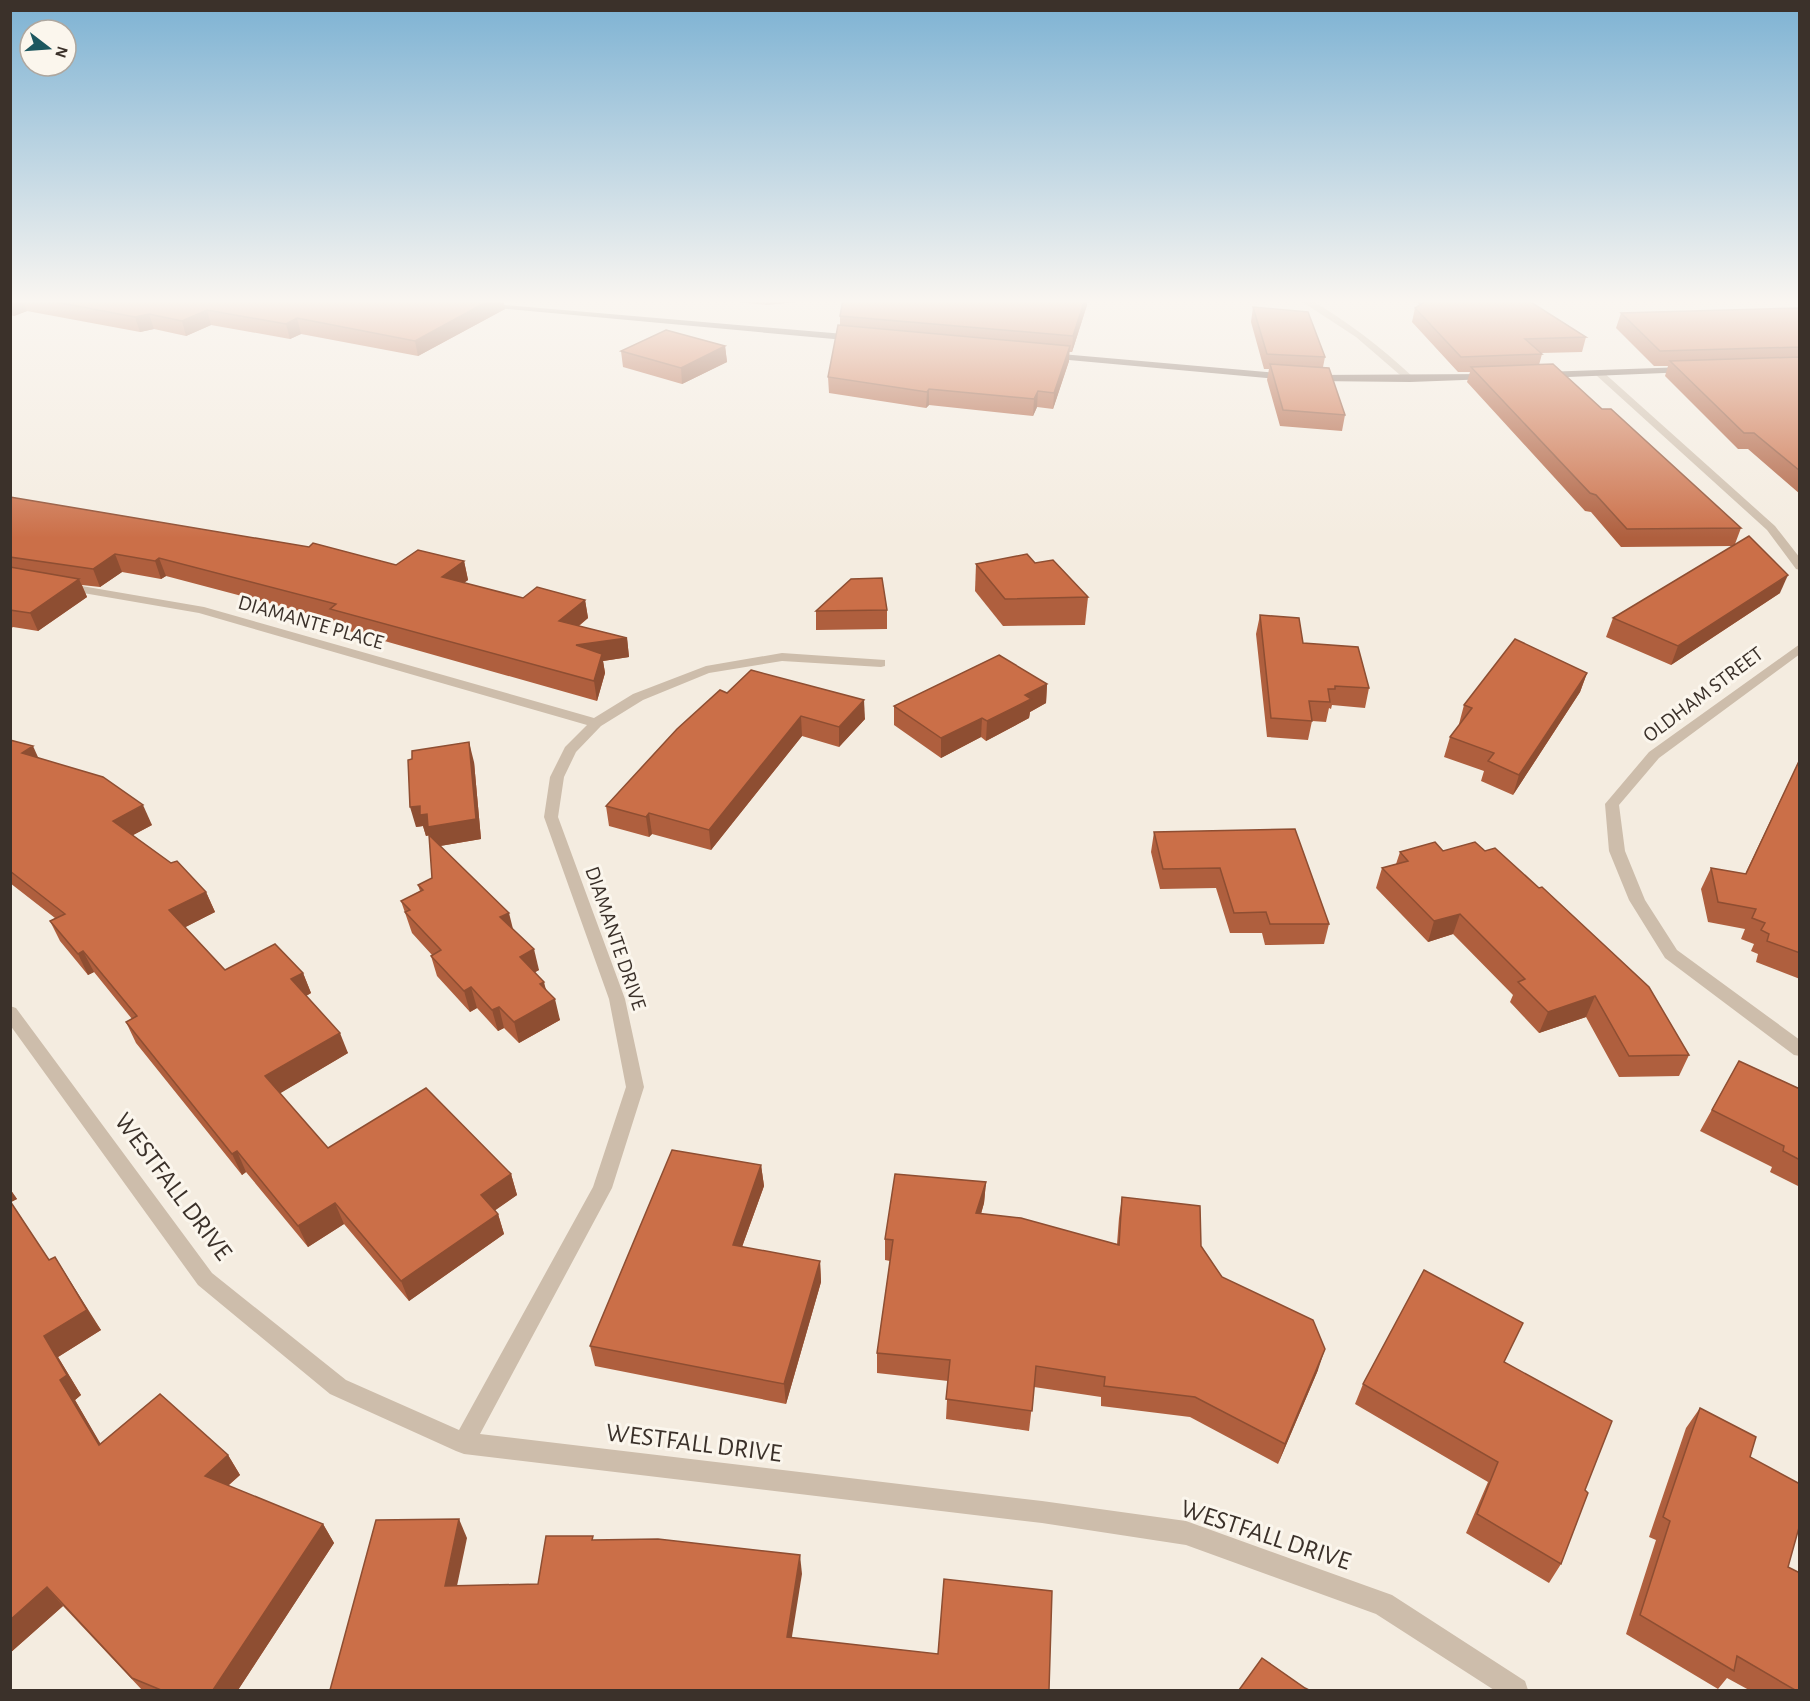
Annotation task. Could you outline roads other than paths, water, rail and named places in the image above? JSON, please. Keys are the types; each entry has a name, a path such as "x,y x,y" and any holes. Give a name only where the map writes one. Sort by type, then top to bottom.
{"main road":[{"path":"1324,378 1455,378"}],"street":[{"path":"1605,378 1771,528 1800,567"},
{"name":"DIAMANTE PLACE","path":"55,586 200,610 596,723"},
{"name":"OLDHAM STREET","path":"1800,648 1654,755 1612,804 1617,850 1637,900 1671,954 1800,1050"},
{"name":"DIAMANTE DRIVE","path":"464,1443 602,1188 635,1087 617,999 551,818 557,777 570,750 596,723 638,697 705,670 782,657 881,663"},
{"name":"WESTFALL DRIVE","path":"10,1012 205,1279 338,1387 464,1443 1030,1511 1186,1533 1383,1604 1516,1690"}]}
